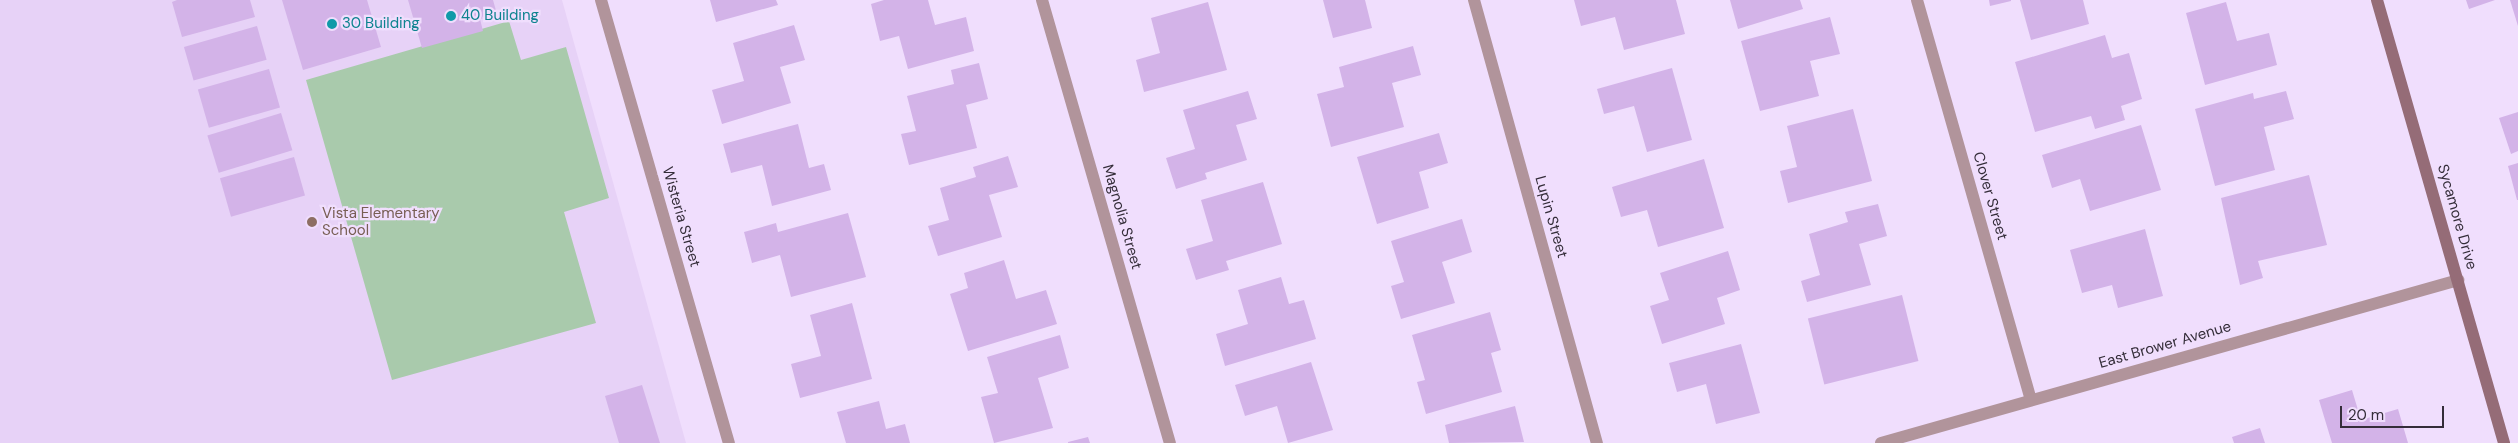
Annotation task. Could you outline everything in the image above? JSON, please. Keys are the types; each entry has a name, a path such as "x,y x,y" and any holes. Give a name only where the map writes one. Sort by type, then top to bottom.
{"main road":[{"name":"Sycamore Drive","path":"2377,0 2504,443"}],"street":[{"name":"Wisteria Street","path":"601,0 728,443"},
{"name":"Magnolia Street","path":"1042,0 1170,443"},
{"name":"Lupin Street","path":"1474,0 1597,443"},
{"name":"Clover Street","path":"1917,0 2031,400"},
{"name":"East Brower Avenue","path":"1881,443 2458,280"}],"shaded area":[{"name":"Vista Elementary School","path":"0,0 562,0 686,443 0,443"}],"green space":[{"path":"509,21 521,60 566,47 609,198 564,212 596,323 392,380 306,80"}],"building":[{"path":"177,0 250,0 255,17 182,37 172,2"},
{"name":"30 Building","path":"282,0 367,0 381,47 303,70"},
{"name":"40 Building","path":"408,0 493,0 497,14 480,19 483,31 422,48"},
{"path":"710,0 776,0 778,5 716,22"},
{"path":"884,0 928,0 935,25 966,17 974,51 908,69 899,36 880,41 871,4"},
{"path":"1323,0 1365,0 1372,28 1333,38"},
{"path":"1574,0 1676,0 1685,34 1624,50 1615,17 1581,26"},
{"path":"1730,0 1800,0 1803,9 1738,29"},
{"path":"1989,0 2011,0 2011,1 1990,6"},
{"path":"2020,0 2083,0 2089,24 2031,40"},
{"path":"2466,0 2495,0 2469,9"},
{"path":"2510,0 2518,0 2518,26"},
{"path":"1208,2 1227,70 1144,92 1136,60 1160,53 1151,18"},
{"path":"2226,2 2237,41 2269,33 2277,65 2205,85 2186,13"},
{"path":"1830,17 1840,54 1810,61 1819,96 1760,111 1741,41"},
{"path":"794,25 805,60 780,67 791,103 722,124 712,90 744,81 733,43"},
{"path":"257,26 267,60 194,81 184,47"},
{"path":"2105,35 2112,58 2129,53 2142,99 2121,106 2125,120 2095,129 2091,116 2035,132 2015,62"},
{"path":"1413,46 1421,75 1392,83 1404,127 1331,147 1317,94 1344,87 1339,67"},
{"path":"979,63 988,99 966,105 977,148 909,165 901,134 916,131 907,96 954,84 951,70"},
{"path":"1672,68 1692,140 1647,152 1634,106 1604,114 1597,89"},
{"path":"269,69 280,107 209,128 198,89"},
{"path":"1248,91 1257,119 1236,125 1247,160 1205,173 1207,179 1176,189 1166,158 1195,149 1183,110"},
{"path":"2286,91 2294,119 2264,127 2275,170 2215,186 2195,109 2253,93 2254,99"},
{"path":"1853,109 1872,181 1788,203 1780,171 1797,167 1787,126"},
{"path":"2518,112 2518,151 2511,154 2499,118"},
{"path":"281,113 292,150 219,173 207,136"},
{"path":"798,124 809,168 824,164 831,190 772,206 762,165 731,173 723,144"},
{"path":"2141,125 2161,190 2090,211 2080,179 2052,188 2042,155"},
{"path":"1439,133 1448,163 1419,172 1429,208 1377,224 1357,157"},
{"path":"1008,156 1018,187 989,195 1002,237 938,256 928,226 949,220 940,188 976,177 973,167"},
{"path":"294,157 305,195 231,217 220,178"},
{"path":"1704,159 1724,228 1658,247 1647,210 1621,217 1612,187"},
{"path":"2518,163 2518,200 2517,200 2508,166"},
{"path":"2309,175 2327,245 2258,261 2263,278 2240,285 2221,198"},
{"path":"1263,182 1282,244 1226,261 1229,270 1196,280 1186,249 1213,241 1201,200"},
{"path":"1878,204 1887,236 1859,244 1871,285 1807,302 1801,281 1820,275 1809,234 1848,222 1845,212"},
{"path":"848,213 866,277 791,297 780,255 752,263 744,232 776,223 778,232"},
{"path":"1462,219 1472,252 1442,262 1455,303 1401,319 1391,286 1404,282 1391,241"},
{"path":"2145,229 2163,296 2118,308 2112,285 2082,293 2070,250"},
{"path":"1728,251 1740,290 1717,298 1725,324 1662,344 1650,306 1669,300 1660,273"},
{"path":"1004,260 1016,299 1046,290 1057,324 968,351 950,294 968,288 964,273"},
{"path":"1281,277 1289,304 1304,300 1316,339 1225,366 1216,334 1248,324 1238,290"},
{"path":"1902,295 1918,361 1824,384 1808,318"},
{"path":"852,303 872,379 800,398 791,364 821,356 810,315"},
{"path":"1490,312 1501,350 1491,353 1502,392 1426,414 1417,382 1425,380 1412,335"},
{"path":"1060,335 1069,368 1038,378 1053,428 994,443 981,397 998,393 987,357"},
{"path":"1741,344 1760,413 1716,424 1706,384 1677,392 1669,363"},
{"path":"1311,362 1333,430 1288,443 1277,406 1245,416 1235,385"},
{"path":"642,385 660,443 619,443 605,396"},
{"path":"2352,390 2361,420 2398,409 2408,443 2332,443 2319,400"},
{"path":"879,401 886,429 905,424 910,443 846,443 837,412"},
{"path":"1515,406 1524,442 1449,443 1445,425"},
{"path":"2260,428 2265,443 2234,443 2232,437"},
{"path":"1088,437 1090,443 1068,443 1068,442"}],"place":[{"name":"40 Building","path":"451,16"},
{"name":"30 Building","path":"332,24"},
{"name":"Vista Elementary School","path":"312,222"}]}
